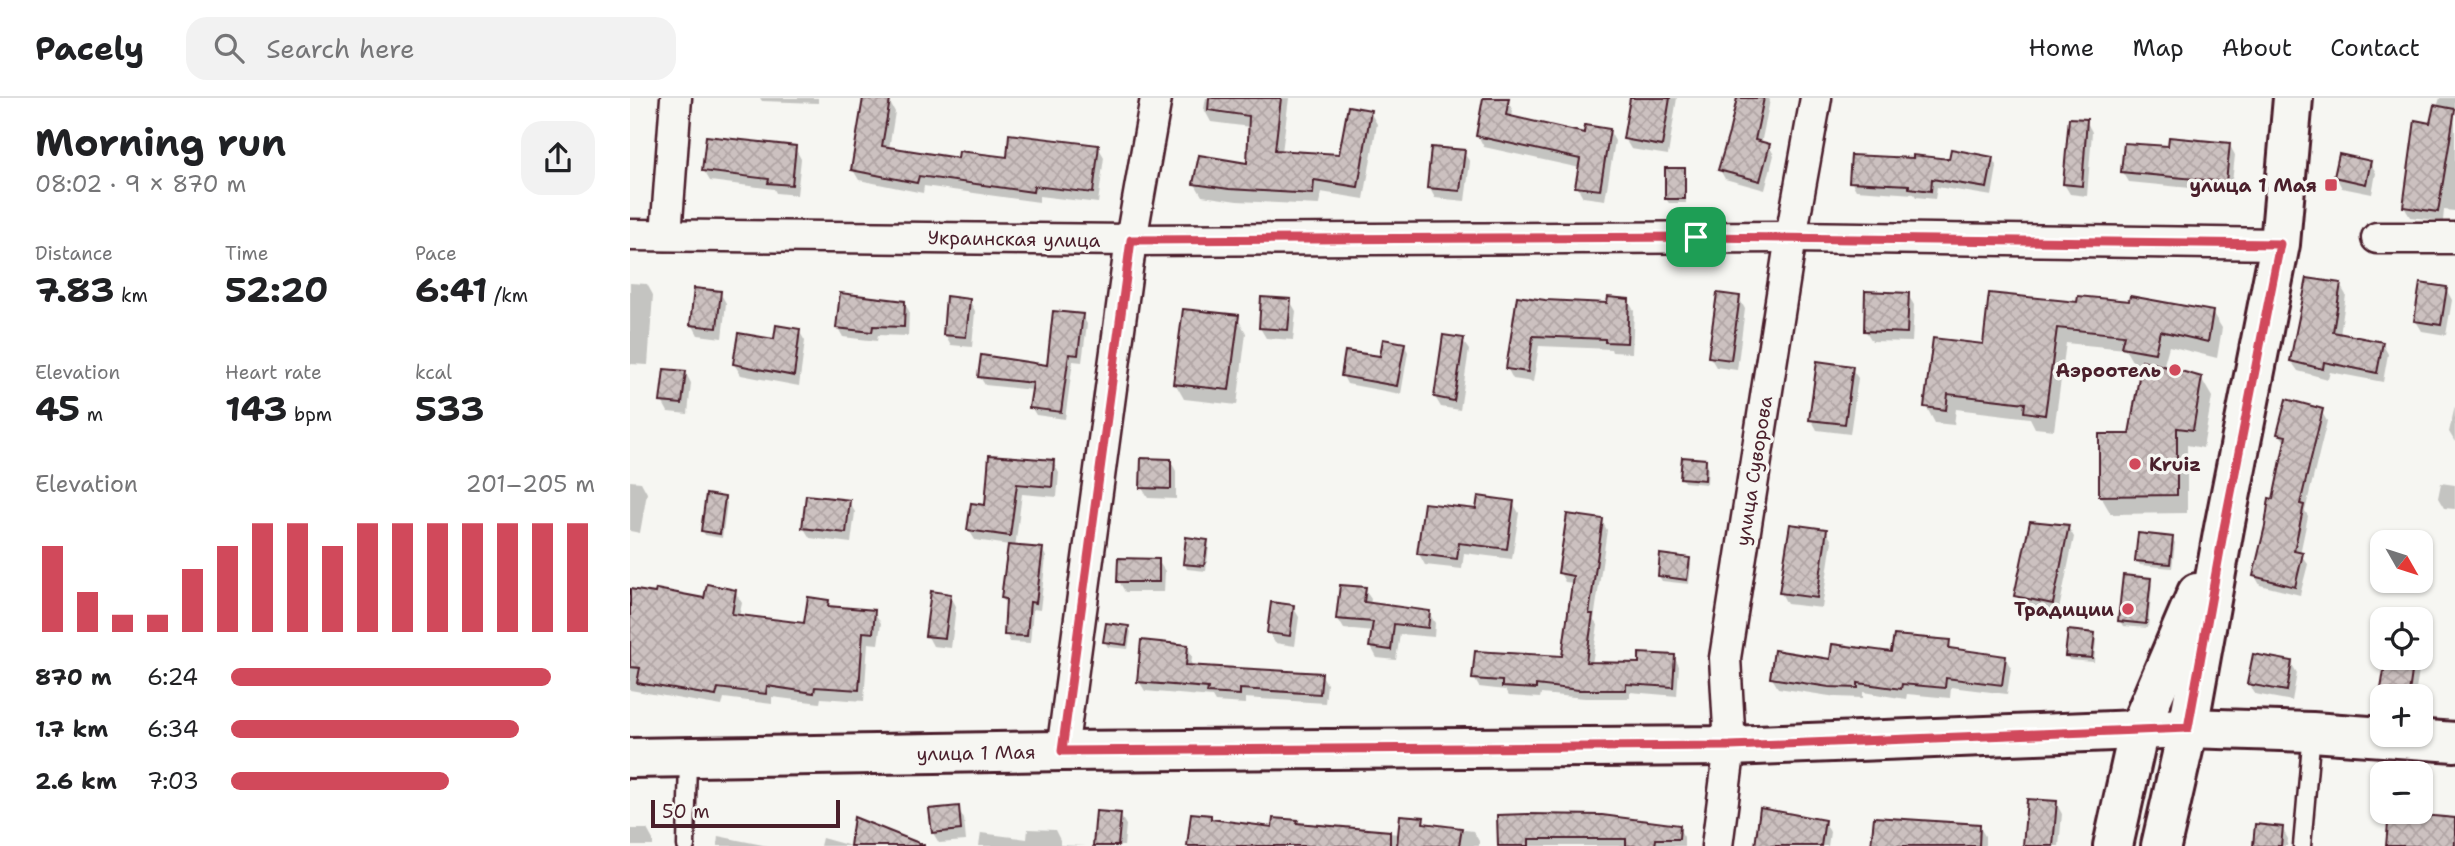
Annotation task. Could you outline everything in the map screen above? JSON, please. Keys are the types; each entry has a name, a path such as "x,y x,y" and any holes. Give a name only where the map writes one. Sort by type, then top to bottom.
{"street":[{"path":"666,235 676,98"},
{"path":"1062,751 1131,240 1156,98"},
{"name":"улица Суворова","path":"1717,846 1730,746 1725,658 1791,237 1816,98"},
{"path":"2161,846 2188,728 2280,244 2292,98"},
{"name":"Украинская улица","path":"630,235 1131,240 1791,237 2280,244"},
{"path":"2377,238 2455,238"},
{"path":"2113,846 2139,729 2224,528"},
{"name":"улица 1 Мая","path":"630,758 1062,751 1730,746 2188,728 2312,732 2455,742"}],"lane":[{"path":"2302,846 2312,732"},
{"path":"686,846 688,757"}],"building":[{"path":"863,98 890,100 882,146 958,158 959,151 1007,157 1009,134 1099,145 1093,193 1034,186 1033,192 919,176 917,183 851,170"},
{"path":"1209,98 1281,98 1275,150 1339,154 1348,106 1371,110 1358,187 1314,180 1313,194 1193,184 1199,155 1247,163 1249,116 1208,110"},
{"path":"1483,98 1509,98 1506,115 1584,133 1585,125 1610,129 1600,190 1575,187 1580,159 1476,136"},
{"path":"1630,98 1670,98 1662,146 1623,139"},
{"path":"1737,98 1764,98 1755,140 1770,144 1760,181 1718,170"},
{"path":"2434,105 2455,109 2438,212 2403,207 2415,120 2430,123"},
{"path":"2069,118 2087,119 2082,186 2063,184"},
{"path":"706,136 796,146 792,185 768,183 769,179 702,171"},
{"path":"2169,137 2230,143 2226,182 2121,172 2124,143 2168,146"},
{"path":"1431,147 1465,150 1460,191 1427,188"},
{"path":"1951,149 1993,157 1987,188 1932,179 1931,191 1909,188 1909,185 1849,182 1851,155 1913,158 1913,155 1949,159"},
{"path":"2339,154 2371,161 2366,184 2334,177"},
{"path":"1665,168 1685,168 1685,199 1665,199"},
{"path":"2307,278 2341,283 2333,332 2383,342 2377,373 2324,362 2323,369 2290,361"},
{"path":"2420,283 2447,287 2441,325 2414,321"},
{"path":"694,288 721,291 717,328 690,325"},
{"path":"1865,291 1909,293 1907,333 1864,331"},
{"path":"840,293 905,301 904,327 873,326 872,332 836,328"},
{"path":"1717,293 1740,296 1731,360 1708,357"},
{"path":"1989,293 2077,302 2078,296 2129,301 2130,296 2213,311 2208,342 2160,331 2155,353 2121,347 2124,335 2057,328 2045,415 2024,412 2025,403 1948,394 1946,410 1924,407 1933,338 1983,344"},
{"path":"946,296 970,299 966,337 943,335"},
{"path":"1517,296 1607,303 1608,297 1629,299 1627,343 1605,342 1605,339 1533,336 1528,372 1506,369"},
{"path":"1261,297 1291,299 1288,330 1259,328"},
{"path":"1183,309 1239,315 1229,390 1173,384"},
{"path":"1053,311 1083,314 1078,355 1069,354 1061,412 1029,408 1033,383 978,377 981,355 1047,365"},
{"path":"776,325 800,329 794,376 733,364 738,333 774,339"},
{"path":"1443,335 1464,338 1454,401 1434,397"},
{"path":"1383,339 1405,343 1397,386 1341,376 1345,351 1380,356"},
{"path":"2142,360 2202,377 2193,430 2177,428 2177,495 2099,496 2099,434 2129,434"},
{"path":"1817,361 1853,366 1845,424 1809,420"},
{"path":"664,369 686,371 682,404 660,402"},
{"path":"2286,399 2323,409 2300,504 2304,505 2294,551 2303,553 2295,587 2253,576 2269,498 2273,499 2286,436 2277,434"},
{"path":"989,455 1054,460 1052,487 1017,484 1010,536 967,530 971,503 985,505"},
{"path":"1682,457 1706,459 1705,480 1680,478"},
{"path":"1141,458 1171,459 1171,489 1140,488"},
{"path":"706,494 725,497 720,534 701,531"},
{"path":"806,495 850,500 846,533 802,528"},
{"path":"1478,496 1514,501 1507,549 1459,543 1457,559 1417,554 1424,503 1476,509"},
{"path":"1567,514 1603,519 1589,614 1593,614 1586,662 1639,663 1639,653 1675,655 1673,687 1626,684 1626,690 1579,690 1536,685 1536,689 1502,687 1502,681 1472,679 1475,651 1562,656 1573,576 1558,573"},
{"path":"2030,521 2069,525 2053,604 2014,596"},
{"path":"1790,524 1827,529 1817,598 1779,593"},
{"path":"2138,533 2173,537 2170,564 2135,561"},
{"path":"1186,537 1208,540 1204,566 1183,564"},
{"path":"1008,545 1043,548 1036,603 1030,602 1027,636 1004,635 1006,599 1001,598"},
{"path":"1660,554 1690,558 1687,580 1658,576"},
{"path":"1118,558 1159,559 1159,582 1117,582"},
{"path":"2123,575 2151,578 2146,624 2118,621"},
{"path":"707,584 736,590 732,614 804,623 808,597 829,600 828,606 875,610 873,633 863,632 859,690 815,687 814,693 767,686 766,694 718,688 716,696 637,683 640,668 630,667 630,589 655,593 656,589 704,598"},
{"path":"1340,585 1366,587 1364,602 1430,611 1428,628 1394,624 1391,650 1369,647 1373,622 1336,619"},
{"path":"931,591 951,594 945,638 925,636"},
{"path":"1271,602 1294,605 1290,636 1267,633"},
{"path":"1106,623 1129,626 1126,645 1103,642"},
{"path":"2068,630 2095,633 2092,658 2065,656"},
{"path":"1894,635 1950,640 1949,648 2006,656 2002,685 1946,678 1945,688 1902,684 1901,689 1858,683 1858,688 1829,687 1770,678 1774,650 1830,659 1832,644 1891,652"},
{"path":"1141,640 1188,645 1186,665 1322,673 1320,694 1240,689 1240,695 1207,693 1208,688 1137,682"},
{"path":"2253,654 2292,661 2287,691 2247,684"},
{"path":"2384,670 2412,670 2410,684 2382,684"},
{"path":"2027,799 2057,801 2053,846 2023,846"},
{"path":"959,806 961,830 932,833 929,809"},
{"path":"1760,808 1825,820 1821,846 1755,846"},
{"path":"1096,811 1121,813 1118,846 1093,846"},
{"path":"1191,813 1211,815 1211,819 1272,827 1273,818 1298,820 1297,823 1390,831 1390,846 1187,846"},
{"path":"1400,815 1424,817 1423,823 1462,828 1459,846 1397,846"},
{"path":"1497,815 1602,815 1680,825 1679,839 1656,839 1655,846 1626,846 1626,839 1529,839 1529,846 1498,846"},
{"path":"2433,816 2455,818 2455,846 2386,846 2388,824 2433,824"},
{"path":"854,817 924,845 924,846 850,846"},
{"path":"1874,817 1980,824 1979,846 1871,846"},
{"path":"2255,824 2283,827 2281,846 2253,846"}],"place":[{"name":"улица 1 Мая","path":"2331,185"},
{"name":"Аэроотель","path":"2175,370"},
{"name":"Kruiz","path":"2135,464"},
{"name":"Традиции","path":"2128,609"}],"route":[{"path":"1696,237 2280,244 2188,728 1730,746 1062,751 1131,240 1696,237"}]}
